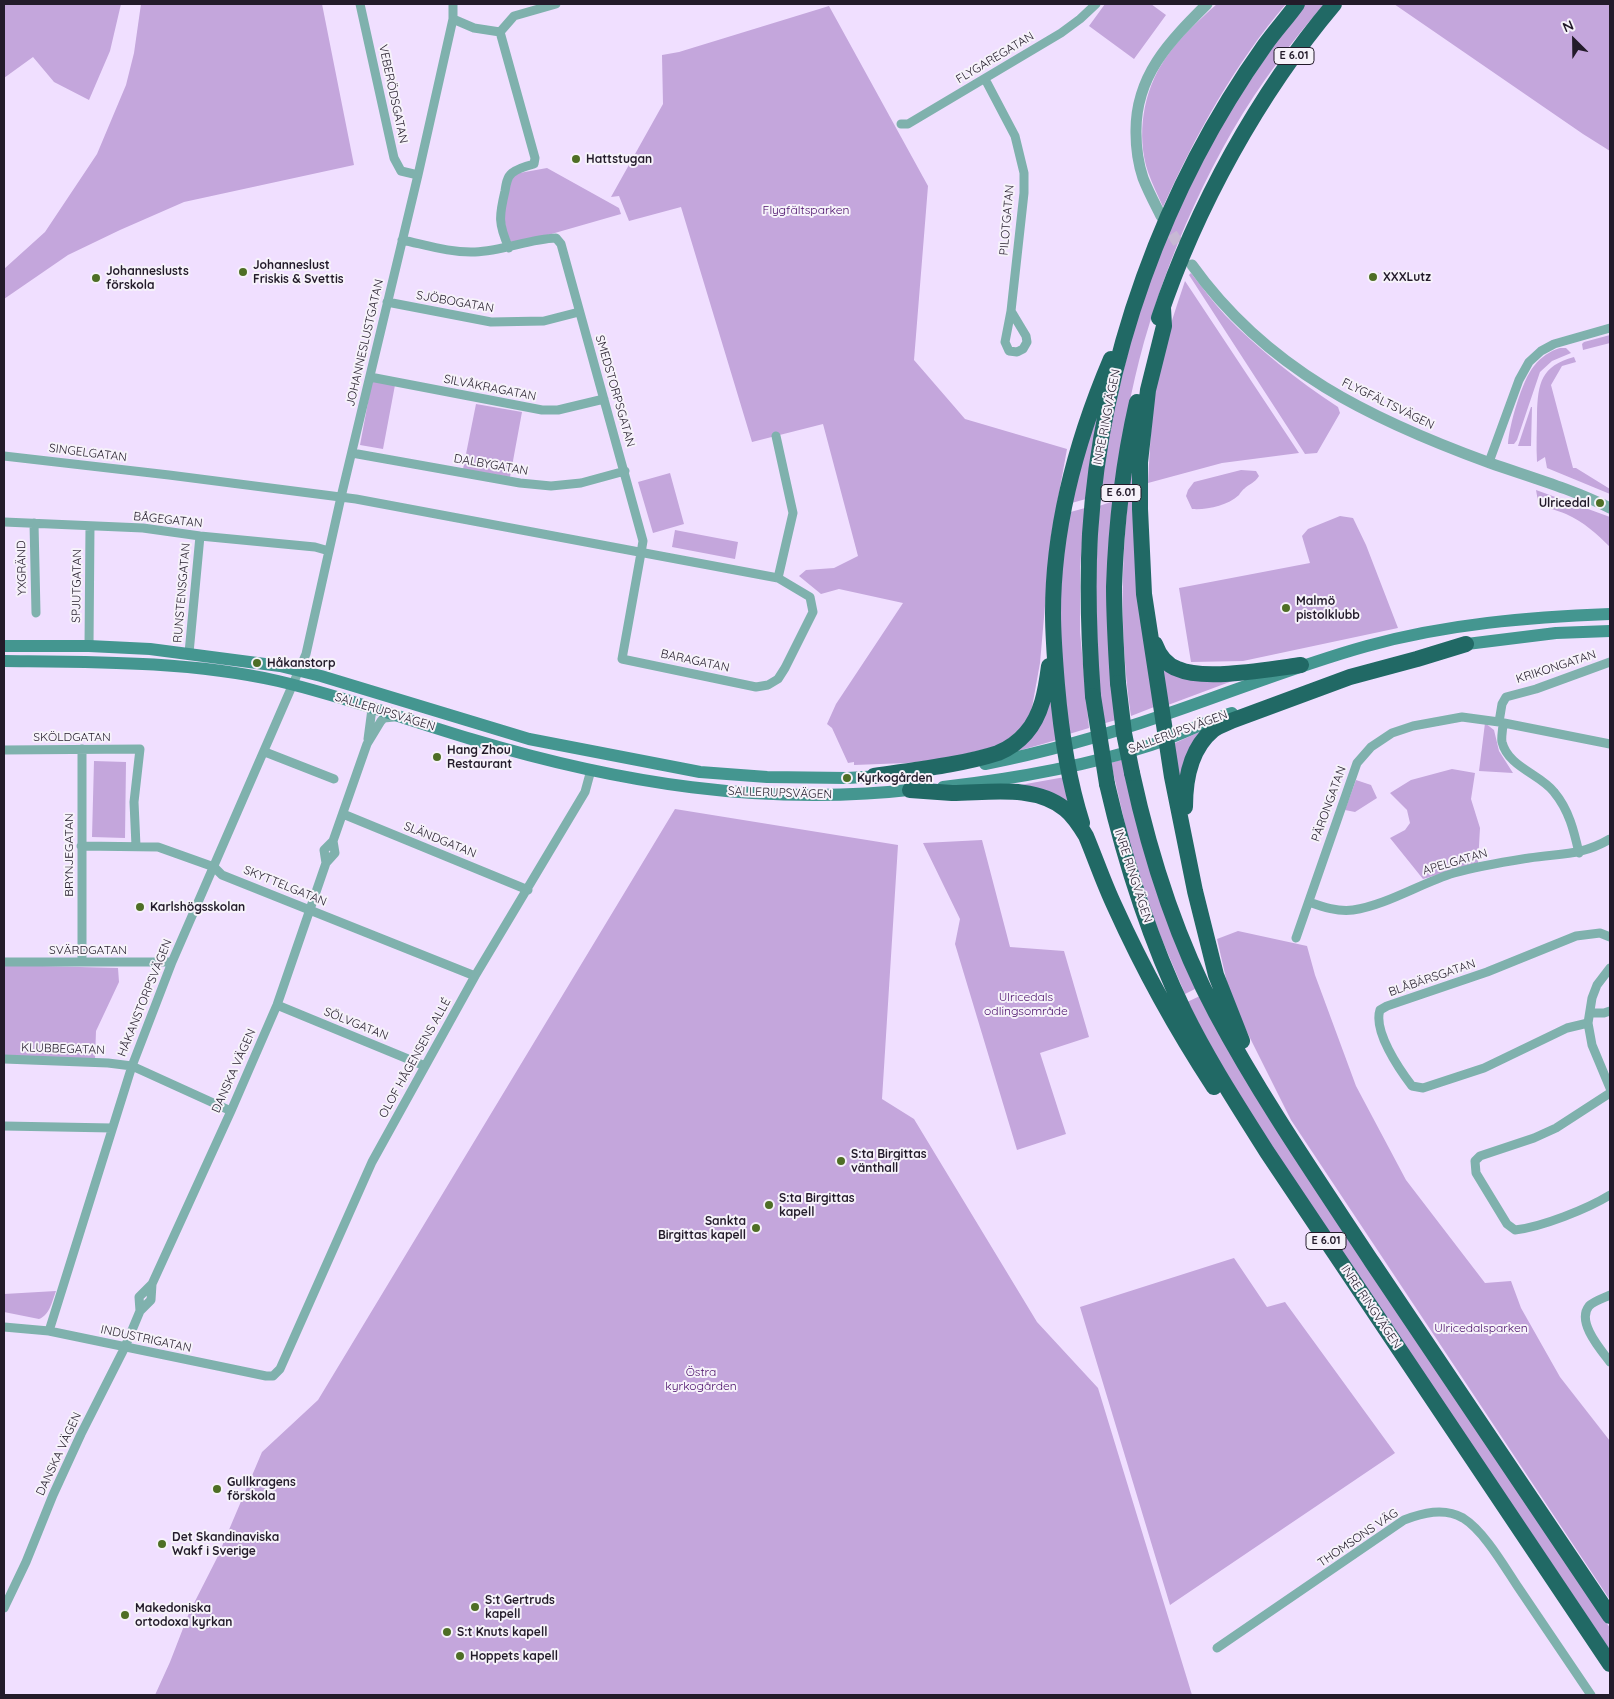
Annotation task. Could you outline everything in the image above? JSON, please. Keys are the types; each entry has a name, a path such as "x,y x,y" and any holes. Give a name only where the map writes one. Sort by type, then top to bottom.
{"highway":[{"name":"INRE RINGVÄGEN","path":"1297,4 1265,46 1224,109 1187,175 1154,252 1118,359 1099,452 1093,497 1088,605 1093,696 1107,784 1120,840 1136,893 1158,951 1185,1012 1218,1073 1251,1127 1331,1248 1610,1664"},
{"name":"INRE RINGVÄGEN","path":"1334,4 1283,71 1257,111 1221,175 1188,243 1163,308 1143,373 1131,426 1116,550 1114,588 1118,683 1124,733 1139,807 1158,872 1174,918 1215,1012 1290,1136 1376,1268 1610,1616"},
{"path":"1163,308 1164,326 1148,390 1140,462 1140,532 1144,594 1172,777 1200,914 1222,993 1252,1062 1290,1136"},
{"path":"1094,856 1073,796 1064,745 1059,711 1053,611 1057,555 1064,501 1069,481 1096,392 1111,358 1126,336"},
{"path":"1148,620 1158,653 1170,665 1184,672 1222,674 1301,666"},
{"path":"874,776 974,759 999,752 1016,743 1033,723 1042,704 1053,634"},
{"path":"1185,839 1185,789 1188,770 1195,753 1214,729 1350,677 1417,660 1466,644"},
{"path":"910,790 1015,792 1039,797 1057,804 1073,817 1086,836 1129,938 1182,1036 1265,1163 1331,1248"}],"main road":[{"name":"SALLERUPSVÄGEN","path":"4,646 89,646 150,649 280,666 529,739 700,772 767,778 847,778 976,766 1064,745 1163,715 1301,666 1377,643 1464,626 1553,616 1610,614"},
{"name":"SALLERUPSVÄGEN","path":"4,661 90,662 219,670 294,685 472,740 591,770 646,781 755,794 807,796 910,790 996,780 1068,768 1167,739 1227,714 1362,666 1433,649 1466,644 1556,633 1610,630"},
{"path":"372,708 375,705 382,704 433,716 453,716"}],"street":[{"name":"VEBERÖDSGATAN","path":"360,4 394,158 401,171 418,175"},
{"name":"JOHANNESLUSTGATAN","path":"294,685 306,654 341,497 418,175 453,19 453,4"},
{"path":"500,32 514,16 556,4"},
{"name":"FLYGAREGATAN","path":"901,124 908,124 1061,33 1096,4"},
{"path":"1161,216 1143,179 1136,152 1136,119 1141,93 1149,73 1161,53 1178,32 1206,4"},
{"path":"453,19 474,28 500,32"},
{"path":"402,240 458,252 509,248 501,228 500,213 507,180 511,174 520,168 534,164 535,158 500,32"},
{"name":"PILOTGATAN","path":"985,79 1015,136 1024,173 1024,193 1011,311"},
{"name":"SMEDSTORPSGATAN","path":"509,248 548,238 556,238 561,244 625,471 643,541 641,553"},
{"name":"FLYGFÄLTSVÄGEN","path":"1192,265 1221,301 1246,326 1310,378 1351,404 1424,438 1564,488 1610,508"},
{"name":"SJÖBOGATAN","path":"387,302 491,322 544,321 579,312"},
{"path":"1489,462 1519,380 1529,362 1541,351 1554,344 1610,328"},
{"name":"SILVÅKRAGATAN","path":"370,377 542,410 558,410 604,399"},
{"path":"776,436 793,513 778,578"},
{"name":"DALBYGATAN","path":"352,452 520,483 551,486 580,484 625,471"},
{"name":"SINGELGATAN","path":"4,456 341,497 778,578"},
{"name":"BÅGEGATAN","path":"4,522 143,528 200,536 315,547 329,551"},
{"name":"YXGRÄND","path":"34,523 36,613"},
{"name":"SPJUTGATAN","path":"89,646 90,526"},
{"name":"RUNSTENSGATAN","path":"189,653 200,536"},
{"name":"BARAGATAN","path":"641,553 622,659 756,687 768,685 778,679 813,612 810,597 778,578"},
{"name":"KRIKONGATAN","path":"1579,853 1570,819 1563,804 1546,783 1512,759 1506,752 1502,742 1502,704 1506,697 1536,689 1610,662"},
{"name":"HÅKANSTORPSVÄGEN","path":"49,1332 132,1066 172,962 294,685"},
{"name":"DANSKA VÄGEN","path":"367,744 372,708"},
{"name":"DANSKA VÄGEN","path":"4,1608 26,1562 53,1495 81,1434 125,1347 140,1311 151,1300 152,1284 277,1004 326,863 335,853 333,841 367,744 380,721 388,717 400,717"},
{"name":"PÄRONGATAN","path":"1296,938 1357,763 1372,747 1392,733 1413,726 1447,719 1474,718 1610,744"},
{"name":"BRYNJEGATAN","path":"82,749 82,962"},
{"name":"SKÖLDGATAN","path":"4,750 140,749 134,802 136,846"},
{"path":"265,752 334,779"},
{"name":"OLOF HÅGENSENS ALLÉ","path":"280,1368 372,1162 475,976 585,792 591,770"},
{"name":"SLÄNDGATAN","path":"343,814 528,890"},
{"name":"APELGATAN","path":"1309,902 1334,910 1352,910 1386,900 1425,883 1455,873 1530,858 1579,853 1610,839"},
{"name":"SKYTTELGATAN","path":"81,846 136,846 166,849 214,867 222,875 475,976"},
{"name":"BLÅBÄRSGATAN","path":"1589,1018 1484,1068 1423,1088 1412,1086 1399,1069 1388,1047 1378,1016 1380,1010 1387,1006 1487,972 1576,936 1600,933 1610,937"},
{"name":"SVÄRDGATAN","path":"4,962 172,962"},
{"path":"1610,968 1597,985 1592,998 1589,1018 1592,1045 1610,1088"},
{"name":"SÖLVGATAN","path":"277,1004 425,1066"},
{"path":"1589,1018 1610,1011"},
{"name":"KLUBBEGATAN","path":"4,1059 108,1063 132,1066 230,1111"},
{"path":"1610,1093 1556,1128 1534,1138 1480,1156 1475,1162 1476,1173 1507,1224 1515,1230 1527,1228 1572,1213 1610,1195"},
{"path":"4,1126 112,1128"},
{"path":"1610,1295 1590,1305 1586,1312 1585,1320 1590,1336 1610,1362"},
{"name":"INDUSTRIGATAN","path":"4,1327 49,1332 266,1376 273,1376 280,1368"},
{"name":"THOMSONS VÄG","path":"1217,1648 1404,1520 1418,1515 1446,1512 1463,1518 1487,1541 1591,1695"}],"green space":[{"path":"4,4 121,4 110,51 89,100 54,82 33,57 4,78"},
{"path":"141,4 322,4 354,165 184,202 68,255 4,299 4,269 45,232 97,154 126,85 134,53"},
{"path":"1105,4 1151,4 1166,15 1134,59 1089,26"},
{"path":"1217,4 1286,4 1267,27 1217,101 1163,207 1144,158 1142,128 1147,99 1157,72 1176,44"},
{"path":"1305,4 1324,4 1277,63 1232,131 1212,168 1178,244 1150,322 1139,361 1128,410 1114,492 1100,496 1109,431 1137,315 1179,206 1224,120 1284,30"},
{"path":"1394,4 1610,4 1610,151 1583,134"},
{"name":"Flygfältsparken","path":"829,6 928,186 914,360 965,419 1067,449 1051,537 1040,663 1031,713 1023,726 1001,745 949,758 907,763 854,765 854,762 848,763 832,728 827,724 836,704 903,603 839,589 821,594 799,576 806,570 834,568 858,556 823,424 752,442 681,207 629,221 619,196 611,197 663,104 662,55 679,52"},
{"path":"547,168 619,208 621,214 513,245 506,233 504,211 510,179 514,174"},
{"path":"1191,273 1221,310 1251,340 1293,375 1338,407 1340,413 1317,453 1305,454 1189,275"},
{"path":"1185,281 1299,453 1222,463 1148,483 1156,384 1165,345"},
{"path":"1610,335 1610,343 1583,350 1582,344 1584,342"},
{"path":"1560,348 1566,348 1571,353 1552,361 1540,372 1517,440 1514,444 1508,444 1517,404 1529,373 1543,357"},
{"path":"1574,357 1576,362 1562,366 1551,385 1573,468 1610,489 1610,494 1547,468 1545,457 1537,462 1537,414 1540,385 1554,365"},
{"path":"372,381 395,385 383,449 360,445"},
{"path":"1105,382 1092,450 1086,499 1068,504"},
{"path":"476,404 522,412 510,477 463,469"},
{"path":"1531,407 1531,446 1518,446"},
{"path":"1135,447 1154,707 1131,716 1124,649 1123,581 1130,480"},
{"path":"1241,470 1256,471 1259,476 1254,482 1243,489 1239,495 1223,505 1204,509 1192,509 1186,496 1194,482"},
{"path":"670,473 684,524 653,533 638,482"},
{"path":"1536,490 1610,517 1610,547 1579,521 1538,501"},
{"path":"1114,501 1116,720 1102,724 1094,626 1099,506"},
{"path":"1085,508 1080,567 1080,632 1089,728 1069,734 1058,621 1067,513"},
{"name":"Malmö pistolklubb","path":"1340,516 1353,518 1366,545 1398,628 1243,661 1191,662 1179,588 1310,563 1302,536 1308,529"},
{"path":"675,530 738,542 735,559 672,547"},
{"path":"1162,663 1251,674 1168,705"},
{"path":"1052,681 1060,739 1018,751"},
{"path":"1485,723 1494,730 1499,751 1513,773 1479,771"},
{"path":"1210,727 1181,788 1173,744"},
{"path":"1123,759 1197,988 1185,994 1155,923 1131,850 1111,763"},
{"path":"94,761 126,762 125,838 92,837"},
{"path":"1452,769 1475,773 1471,799 1480,828 1478,863 1423,879 1390,838 1405,830 1410,823 1407,810 1390,793 1411,780"},
{"path":"1065,777 1073,811 1009,787"},
{"path":"1356,780 1371,785 1377,798 1355,812 1345,810"},
{"name":"Östra kyrkogården","path":"675,809 898,845 882,1099 914,1119 1037,1322 1098,1388 1192,1695 155,1695 189,1613 217,1558 262,1452 318,1400"},
{"name":"Ulricedals odlingsområde","path":"982,840 1010,947 1064,951 1089,1037 1040,1053 1066,1134 1017,1150 955,944 960,919 923,843"},
{"name":"Ulricedalsparken","path":"1238,931 1307,946 1315,975 1356,1086 1406,1180 1485,1283 1511,1281 1521,1308 1560,1377 1610,1441 1610,1600 1291,1120 1231,1000 1217,939"},
{"path":"4,965 118,968 119,982 96,1031 95,1059 4,1056"},
{"path":"1200,996 1610,1628 1610,1650 1265,1137 1218,1059 1187,1002"},
{"path":"1234,1258 1267,1307 1285,1302 1395,1453 1170,1605 1080,1307"},
{"path":"56,1291 48,1311 39,1319 4,1312 4,1294"}],"tunnel":[{"path":"1163,220 1187,257"}],"place":[{"name":"Hattstugan","path":"576,159"},
{"name":"Johanneslust Friskis & Svettis","path":"243,272"},
{"name":"XXXLutz","path":"1373,277"},
{"name":"Johanneslusts förskola","path":"96,278"},
{"name":"Ulricedal","path":"1600,503"},
{"name":"Malmö pistolklubb","path":"1286,608"},
{"name":"Håkanstorp","path":"257,663"},
{"name":"Hang Zhou Restaurant","path":"437,757"},
{"name":"Kyrkogården","path":"847,778"},
{"name":"Karlshögsskolan","path":"140,907"},
{"name":"S:ta Birgittas vänthall","path":"841,1161"},
{"name":"S:ta Birgittas kapell","path":"769,1205"},
{"name":"Sankta Birgittas kapell","path":"756,1228"},
{"name":"Gullkragens förskola","path":"217,1489"},
{"name":"Det Skandinaviska Wakf i Sverige","path":"162,1544"},
{"name":"S:t Gertruds kapell","path":"475,1607"},
{"name":"Makedoniska ortodoxa kyrkan","path":"125,1615"},
{"name":"S:t Knuts kapell","path":"447,1632"},
{"name":"Hoppets kapell","path":"460,1656"}]}
